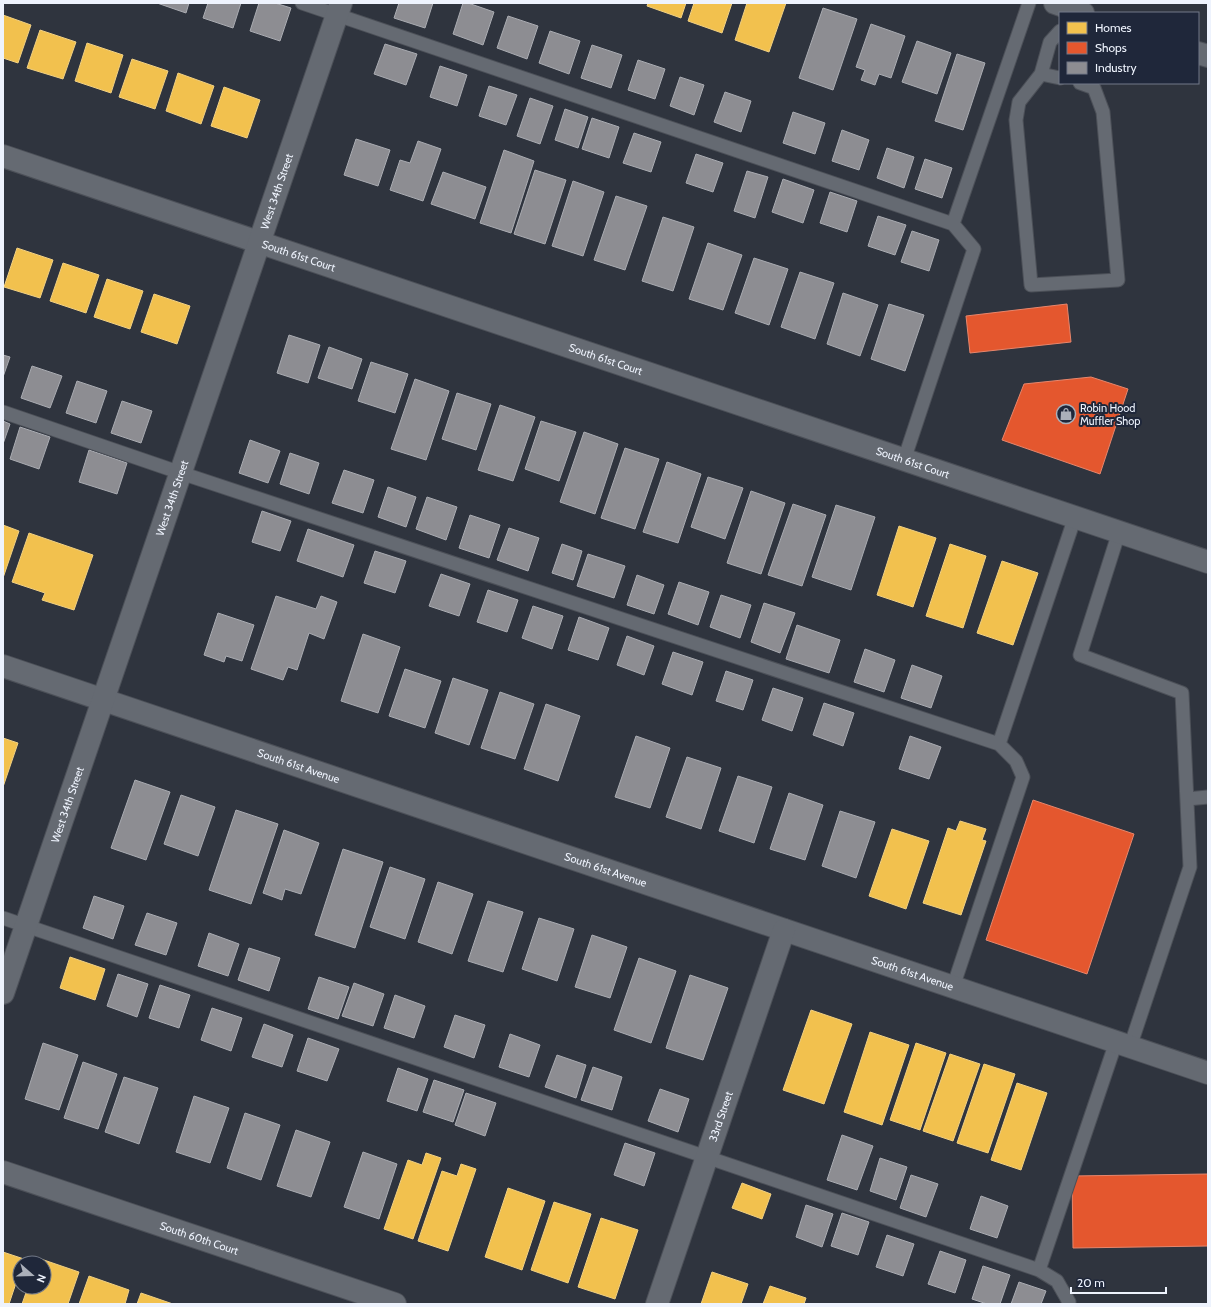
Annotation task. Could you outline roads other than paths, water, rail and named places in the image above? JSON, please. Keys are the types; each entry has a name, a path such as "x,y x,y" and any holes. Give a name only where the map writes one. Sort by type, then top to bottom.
{"street":[{"path":"1055,3 1079,12"},
{"name":"West 34th Street","path":"3,993 339,9"},
{"name":"South 61st Court","path":"3,156 1208,562"},
{"name":"South 61st Avenue","path":"3,666 1208,1073"},
{"name":"33rd Street","path":"657,1304 784,930"},
{"name":"South 60th Court","path":"3,1172 395,1304"}],"lane":[{"path":"302,3 339,9 953,224 974,249 904,460"},
{"path":"953,224 1029,3"},
{"path":"1059,32 1050,42 1041,74 1019,102 1016,120 1031,285 1118,280 1103,112 1094,88 1083,84"},
{"path":"1041,74 1059,78"},
{"path":"3,412 181,473 999,744 1016,761 1022,777 953,987"},
{"path":"999,744 1075,517"},
{"path":"1039,1270 1190,867 1182,693 1080,655 1119,532"},
{"path":"1187,799 1208,797"},
{"path":"3,918 1039,1270 1057,1281 1069,1302 1068,1304"}],"place":[{"name":"Robin Hood Muffler Shop","path":"1066,414"}]}
